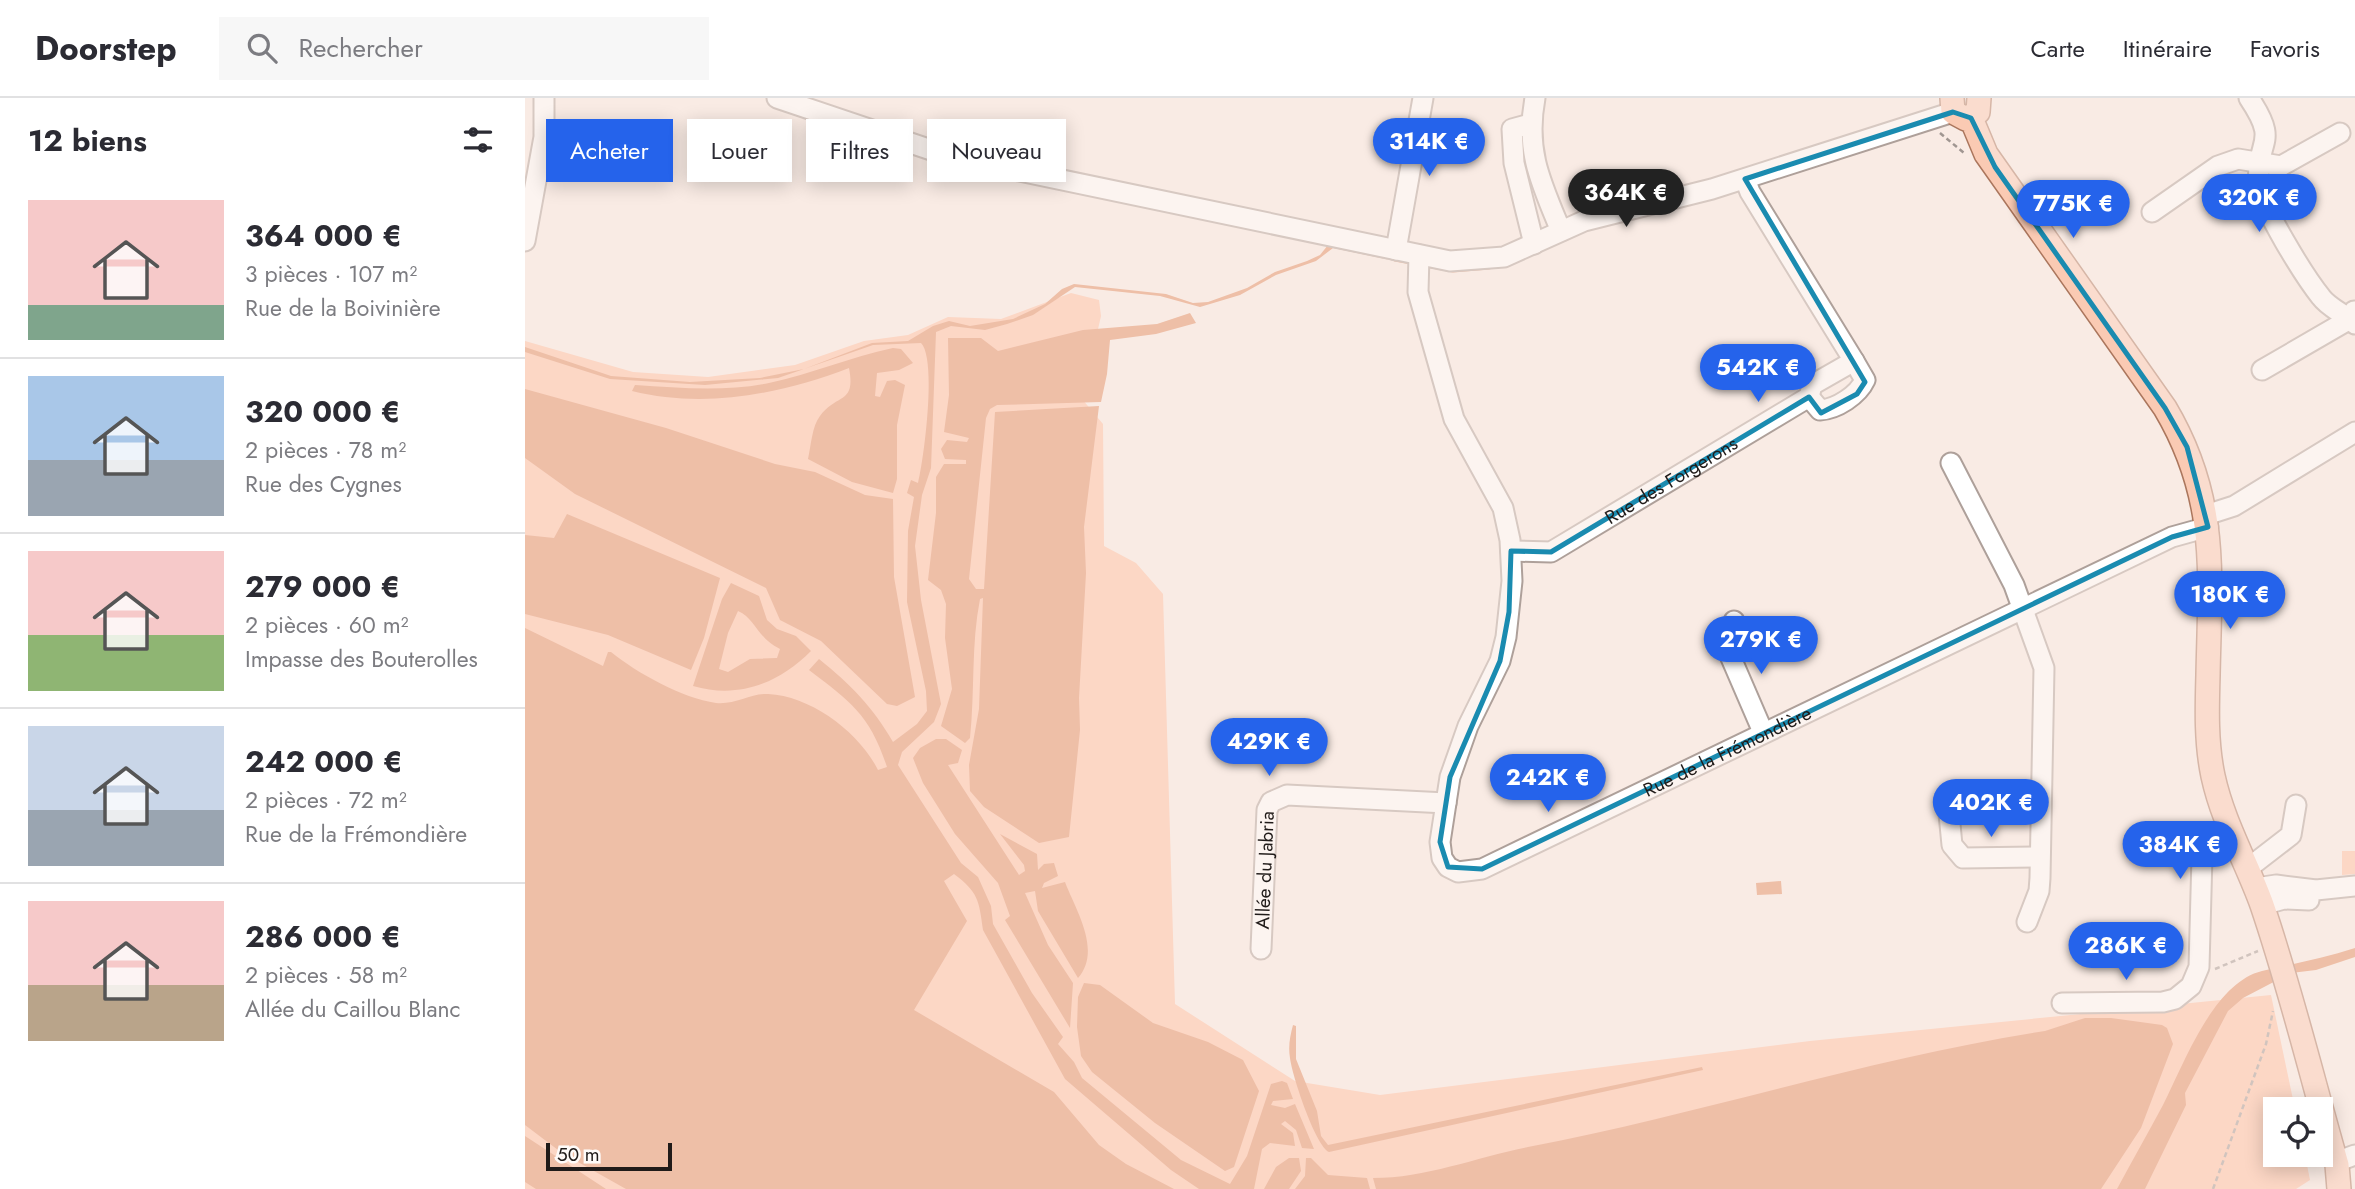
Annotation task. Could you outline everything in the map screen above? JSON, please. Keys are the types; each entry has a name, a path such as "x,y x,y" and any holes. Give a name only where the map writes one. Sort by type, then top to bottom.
{"main road":[{"path":"1969,104 1995,167 2179,433 2199,481 2207,521 2209,747 2215,784 2232,836 2255,888 2283,996 2345,1158 2339,1189"}],"street":[{"path":"525,241 544,137 544,98"},
{"path":"777,98 951,157 1396,250 1418,264 1504,257 1561,231 1616,211 1745,179 1969,104"},
{"path":"1396,250 1423,98"},
{"path":"1535,98 1530,124 1534,166 1561,231"},
{"path":"2249,98 2265,121 2267,140 2259,161 2259,186 2265,206 2322,299 2353,318 2262,370"},
{"path":"1530,124 1512,129 1514,163 1534,244"},
{"path":"2152,212 2218,166 2238,159 2281,166 2340,133"},
{"path":"1745,179 1750,192 1865,380 1857,394 1827,409 1820,410 1809,397"},
{"name":"Rue de la Frémondière","path":"1418,264 1418,292 1454,419 1503,509 1511,551 1509,612 1500,661 1468,726 1450,778 1440,842 1442,858 1448,867 1470,872 2207,521 2355,432"},
{"name":"Rue des Forgerons","path":"1511,551 1551,552 1809,397 1812,385 1854,361"},
{"path":"1951,463 2024,609 2040,653 2045,687 2039,891 2027,922"},
{"path":"1734,621 1725,644 1763,732"},
{"name":"Allée du Jabria","path":"1261,949 1271,802 1287,795 1446,803"},
{"path":"2255,888 2291,835 2296,805"},
{"path":"1949,814 1952,845 1963,858 2039,858"},
{"path":"2062,1003 2163,1002 2184,993 2191,986 2199,967 2202,856 2206,849 2232,836"},
{"path":"2255,888 2276,884 2316,890 2355,886"},
{"path":"2255,888 2284,899 2325,900"}],"path":[{"path":"2199,967 2212,971 2270,953"},
{"path":"2213,1189 2266,1044 2271,1012 2283,996"}],"highlighted area":[{"path":"1953,112 1971,118 1995,167 2165,408 2187,447 2208,527 2172,537 1482,869 1448,867 1440,842 1450,777 1500,661 1509,612 1511,551 1551,552 1809,397 1821,413 1857,394 1865,382 1745,179"}],"shaded area":[{"path":"1328,245 1395,261 1333,248 1316,261 1276,275 1240,295 1200,307 1160,296 1075,287 1033,315 1007,324 985,330 951,326 936,332 931,468 922,495 915,546 921,600 941,704 934,722 902,752 898,765 961,863 978,877 991,906 993,924 1032,993 1063,1037 1058,1044 1074,1062 1082,1078 1181,1160 1230,1184 1247,1156 1271,1084 1282,1081 1287,1083 1293,1099 1273,1101 1271,1105 1285,1108 1295,1104 1314,1149 1302,1148 1296,1130 1285,1121 1281,1124 1293,1133 1295,1146 1270,1143 1262,1149 1254,1189 1199,1189 1171,1170 1065,1079 983,930 973,892 954,874 944,881 967,921 914,1010 1054,1092 1099,1145 1126,1164 1174,1189 626,1189 562,1153 525,1125 525,628 603,666 608,652 611,652 660,684 703,700 723,703 768,694 801,701 832,718 846,730 859,742 878,770 887,767 874,734 866,722 848,701 809,670 819,659 830,668 869,707 893,742 917,724 927,711 926,691 907,602 908,531 914,497 907,493 911,480 918,483 923,453 929,388 926,353 921,343 873,345 805,369 872,343 908,341 933,326 949,321 970,326 1013,319 1045,304 1062,289 1074,284 1166,294 1193,303 1208,302 1247,288 1275,272 1320,255"},
{"path":"1071,293 1099,300 1101,316 1082,399 1103,424 1104,546 1136,563 1163,594 1175,1004 1295,1081 1380,1095 1810,1041 2271,995 2292,1097 2263,1097 2263,1167 2307,1167 2310,1180 2296,1189 525,1189 525,341 633,372 708,377 795,365 864,341 908,335 948,317 1001,319"},
{"path":"1190,313 1196,323 1156,334 1110,340 1101,402 997,405 990,409 986,418 969,579 976,589 984,589 995,412 1099,406 1084,527 1086,573 1079,698 1080,730 1069,837 1039,843 984,807 970,791 969,765 979,709 983,598 980,599 975,633 970,738 965,743 941,726 952,689 945,638 946,604 941,590 928,580 936,513 936,477 944,464 966,464 966,460 945,459 941,449 947,440 967,442 969,438 944,432 949,395 948,338 981,338 998,351 1083,330 1157,324"},
{"path":"525,347 611,376 690,382 760,378 804,369 778,378 705,385 610,379 525,352"},
{"path":"893,348 901,349 913,363 899,370 877,373 875,396 880,397 887,381 895,380 905,385 897,425 897,479 893,493 852,482 808,459 817,420 850,388 849,368 797,385 742,396 687,399 632,391 635,385 702,388 752,386"},
{"path":"525,389 666,428 775,464 815,472 865,495 893,499 894,577 915,697 897,706 887,704 821,641 780,620 766,588 575,494 525,458"},
{"path":"567,514 720,578 704,638 691,670 608,635 525,614 525,535 554,538"},
{"path":"731,583 759,596 767,620 777,629 796,636 811,651 785,672 757,686 726,691 693,686 722,599","holes":["738,611 744,614 766,639 780,649 777,658 750,659 728,672 719,669 728,633"]},
{"path":"936,739 946,739 962,750 958,763 948,765 1019,875 1025,871 1024,865 1000,834 1037,854 1038,870 1044,864 1054,863 1058,876 1044,883 1042,888 1065,882 1085,930 1087,943 1085,967 1078,978 1038,911 1035,891 1025,893 1048,945 1073,983 1070,1028 1005,920 1010,916 998,883 955,834 923,783 913,758 920,748"},
{"path":"2342,851 2355,851 2355,874 2342,875"},
{"path":"1781,881 1782,894 1757,895 1756,883"},
{"path":"2355,948 2355,957 2316,970 2291,973 2243,998 2228,1011 2185,1093 2186,1105 2145,1189 2117,1189 2202,1027 2229,991 2262,971"},
{"path":"1084,983 1100,985 1153,1023 1208,1042 1243,1060 1259,1091 1234,1167 1225,1171 1155,1123 1092,1072 1081,1056 1077,1027 1078,997"},
{"path":"2085,1018 2111,1018 2162,1025 2167,1028 2173,1044 2141,1128 2101,1189 1376,1189 1373,1178 1432,1171 1915,1056 2045,1031"},
{"path":"1293,1025 1296,1026 1296,1059 1317,1111 1321,1136 1328,1145 1702,1067 1703,1070 1329,1152 1317,1137 1295,1079 1289,1050"},
{"path":"525,1136 606,1189 536,1189 525,1182"},
{"path":"1289,1158 1299,1158 1301,1171 1289,1189 1264,1189 1276,1167"},
{"path":"1306,1158 1311,1158 1328,1175 1367,1178 1370,1189 1295,1189 1305,1176"}],"waterway":[{"path":"1395,259 1453,270 1489,267"}]}
